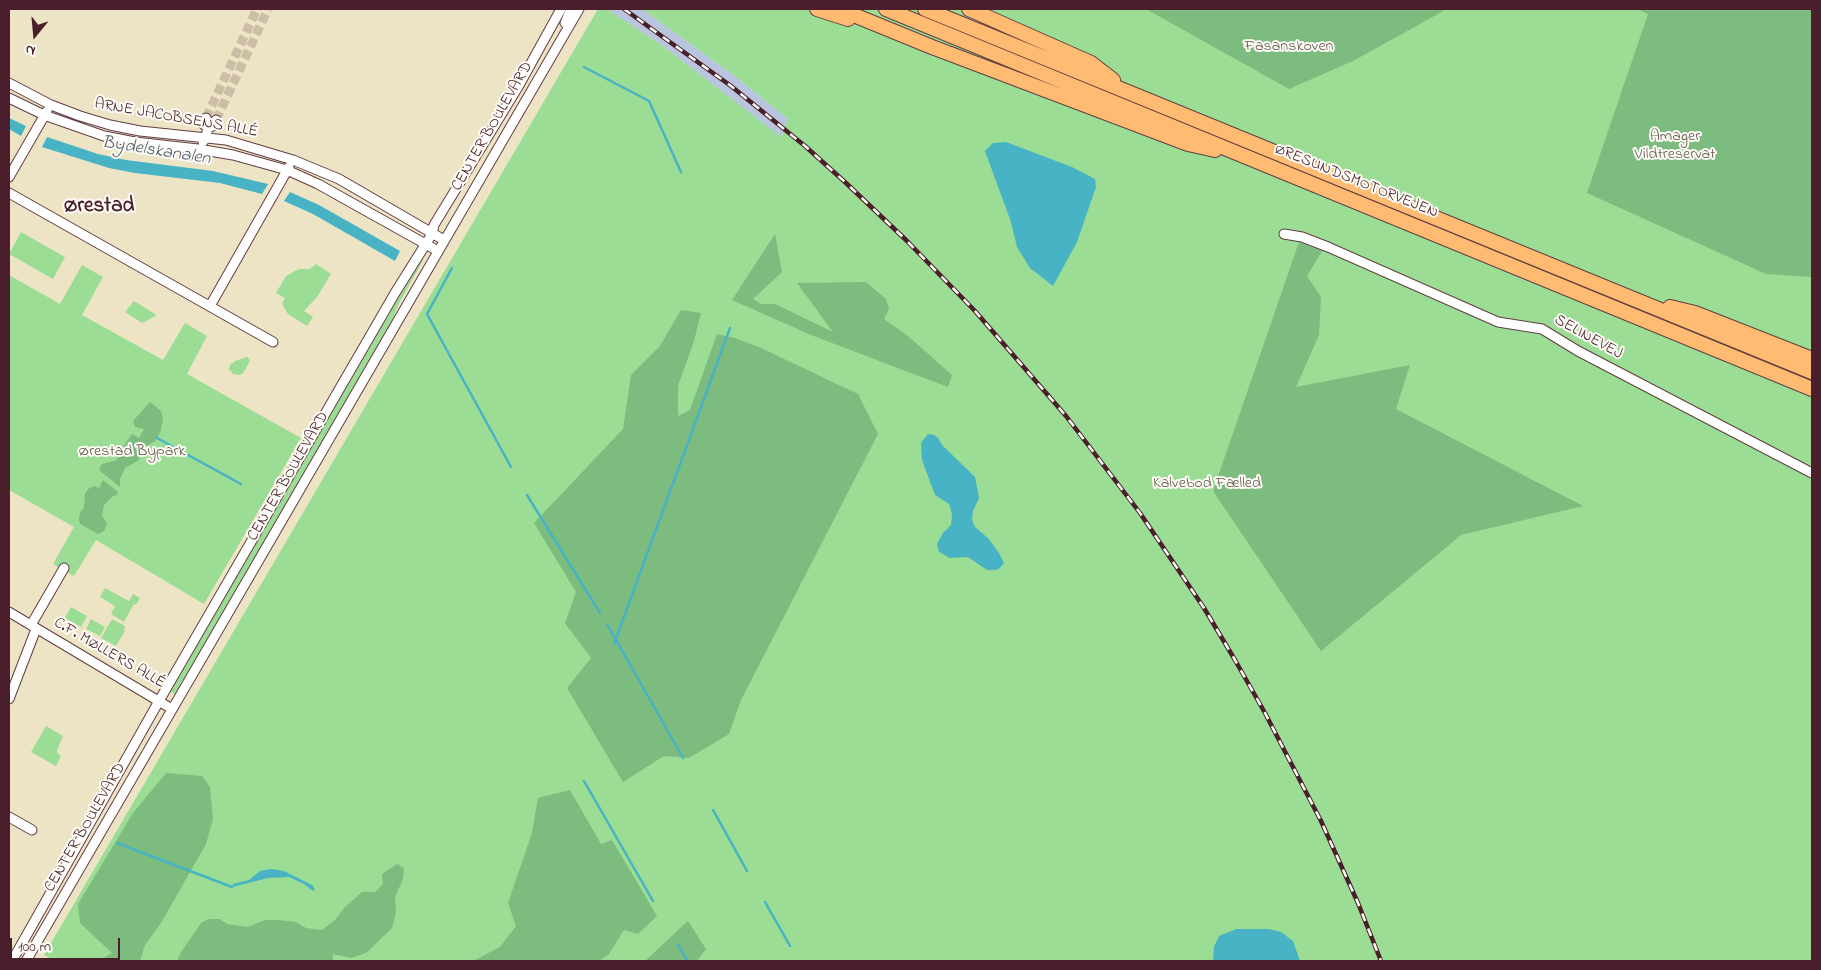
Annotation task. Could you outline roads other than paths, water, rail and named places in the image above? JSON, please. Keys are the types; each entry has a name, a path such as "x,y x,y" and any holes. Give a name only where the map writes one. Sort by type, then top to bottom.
{"highway":[{"path":"817,9 932,47"},
{"path":"839,9 932,47 1188,144 1251,158"},
{"name":"ØRESUNDSMOTORVEJEN","path":"886,9 1812,389"},
{"name":"ØRESUNDSMOTORVEJEN","path":"925,9 1812,372"},
{"path":"969,9 1091,63 1130,93"},
{"path":"1625,296 1695,313 1812,359"}],"street":[{"name":"CENTER BOULEVARD","path":"10,961 159,700 432,234 434,225 518,87 561,9"},
{"name":"CENTER BOULEVARD","path":"26,961 438,252 576,9"},
{"name":"ARNE JACOBSENS ALLÉ","path":"9,83 51,105 80,116 117,126 171,135 226,140 293,160 339,179 444,240"},
{"name":"ARNE JACOBSENS ALLÉ","path":"9,98 44,115 112,137 148,144 233,155 287,170 325,188 438,252"},
{"path":"9,177 51,105"},
{"path":"198,149 206,137 207,123 213,126 216,120"},
{"path":"210,306 293,160"},
{"path":"9,192 273,342"},
{"name":"SELINEVEJ","path":"1284,234 1302,237 1328,247 1498,322 1542,329 1578,351 1812,473"},
{"name":"C.F. MØLLERS ALLÉ","path":"34,627 64,568"},
{"name":"C.F. MØLLERS ALLÉ","path":"9,612 172,709"},
{"path":"9,699 11,688 34,627"},
{"path":"9,817 32,830"}],"water":[{"path":"9,118 26,126 21,136 9,129"},
{"name":"Bydelskanalen","path":"47,137 98,154 126,160 213,171 268,184 262,194 220,183 109,168 42,147"},
{"path":"1006,142 1072,167 1095,179 1096,187 1077,242 1053,286 1030,268 1017,247 1011,222 985,151 993,143"},
{"path":"290,192 319,205 400,251 395,261 313,214 284,201"},
{"path":"928,434 938,438 942,445 975,477 979,498 973,511 972,520 975,527 989,539 999,553 1004,563 1000,568 987,570 968,557 950,558 939,552 937,544 943,533 951,525 952,514 949,504 935,495 922,460 921,443"},
{"path":"271,869 284,871 312,885 315,889 313,891 304,884 289,877 268,878 232,887 233,884 249,880 260,871"},
{"path":"1236,929 1269,929 1281,932 1293,941 1300,961 1213,961 1214,947 1219,936"}],"waterway":[{"path":"584,67 649,101 681,172"},
{"path":"452,268 427,314 511,467"},
{"path":"614,644 730,328"},
{"path":"157,438 241,484"},
{"path":"527,495 600,613"},
{"path":"607,624 683,758"},
{"path":"584,781 653,901"},
{"path":"713,810 747,871"},
{"path":"117,843 232,887"},
{"path":"765,902 790,946"},
{"path":"678,944 687,961"}],"tunnel":[{"path":"206,118 257,9"},
{"path":"216,120 268,9"}],"railway":[{"path":"624,9 731,86 805,146 846,183 907,241 975,311 1066,416 1140,513 1204,608 1235,660 1321,821 1358,903 1381,961"}],"district":[{"name":"Ørestad","path":"99,208"}],"park label":[{"name":"Fasanskoven","path":"1289,47"},
{"name":"Amager Vildtreservat","path":"1675,146"},
{"name":"Ørestad Bypark","path":"132,452"},
{"name":"Kalvebod Fælled","path":"1207,484"}]}
